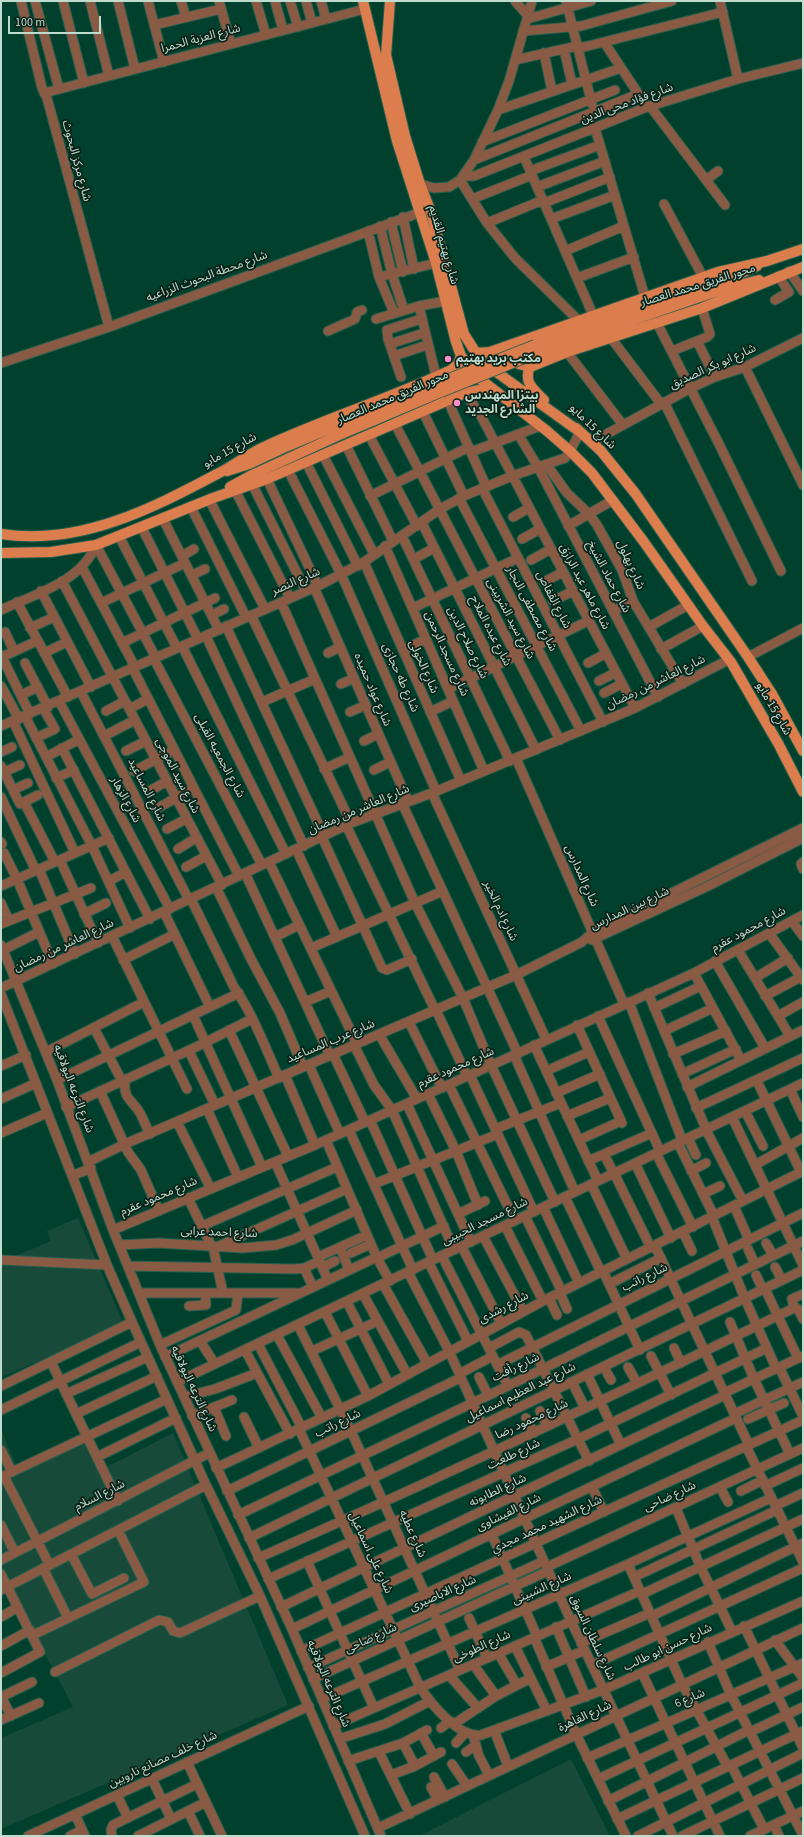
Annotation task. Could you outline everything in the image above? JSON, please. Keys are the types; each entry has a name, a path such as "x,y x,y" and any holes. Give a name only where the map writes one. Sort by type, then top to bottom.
{"main road":[{"name":"شارع بهتيم القديم","path":"390,1 386,36 387,62 405,136 420,184 431,212 464,334 476,353 494,371 580,432"},
{"name":"شارع بهتيم القديم","path":"364,5 397,141 436,263 461,356 473,372 570,451"},
{"path":"476,353 487,353 578,320 728,269 767,261 803,249"},
{"name":"محور الفريق محمد العصار","path":"220,472 238,469 281,449 482,364 733,277 767,261"},
{"path":"520,342 516,347 515,358 519,364 530,367 567,352 702,308 744,292 789,271 803,267"},
{"name":"محور الفريق محمد العصار","path":"211,498 252,475 337,436 537,353 720,290 775,277"},
{"path":"451,370 458,364 461,356"},
{"name":"شارع 15 مايو","path":"530,367 528,380 531,388 592,442 635,493 748,657 772,694 803,751"},
{"path":"451,370 457,370 465,377 467,383 465,393"},
{"name":"شارع 15 مايو","path":"1,534 52,536 104,526 143,510 220,472 265,446 451,370"},
{"path":"1,553 50,552 96,545 142,528 211,498 267,479 465,393 479,390 495,391"},
{"name":"شارع 15 مايو","path":"570,451 592,473 613,500 728,660 779,745 803,792"}],"street":[{"name":"شارع مركز البحوث","path":"21,1 44,94 47,98 108,327"},
{"path":"35,1 59,90"},
{"path":"63,1 84,83"},
{"path":"90,1 109,76"},
{"path":"118,1 135,69"},
{"path":"148,1 164,62"},
{"path":"181,1 186,18"},
{"path":"256,1 266,34"},
{"path":"275,1 283,30"},
{"path":"290,1 298,27"},
{"path":"306,1 312,23"},
{"path":"321,1 326,19"},
{"path":"515,1 527,17"},
{"path":"420,184 444,189 453,186 462,178 474,160 498,110 515,60 532,1"},
{"path":"527,17 567,4 591,1"},
{"path":"523,31 555,27 573,28 672,1"},
{"path":"720,1 738,79"},
{"path":"567,4 594,112"},
{"path":"154,25 186,18 220,5 231,44"},
{"name":"شارع العزبة الحمرا","path":"44,94 266,34 298,27 326,19 364,5"},
{"path":"515,60 578,46 584,47 723,12"},
{"path":"604,42 638,94 725,205"},
{"path":"564,49 572,84"},
{"path":"544,53 552,91"},
{"name":"شارع فؤاد محى الدين","path":"462,178 474,176 648,107 738,79 803,63"},
{"path":"498,110 621,68"},
{"path":"482,142 615,90"},
{"path":"474,160 638,94"},
{"path":"595,128 645,297"},
{"path":"472,199 600,145"},
{"path":"524,156 593,315"},
{"path":"537,187 605,161"},
{"path":"706,180 718,171"},
{"path":"462,178 472,199 487,223 515,258 578,320"},
{"path":"487,223 610,178"},
{"path":"551,219 615,195"},
{"path":"664,204 703,277"},
{"name":"شارع محطة البحوث الزراعيه","path":"1,363 108,327 420,212"},
{"path":"403,218 414,269"},
{"path":"391,222 403,272"},
{"path":"380,226 392,274 404,310"},
{"path":"565,251 624,226"},
{"path":"368,231 379,278 394,313"},
{"path":"577,278 634,257"},
{"path":"379,278 436,263"},
{"path":"789,271 803,291"},
{"path":"775,277 789,292 775,300"},
{"path":"376,319 419,306 446,301"},
{"path":"419,306 424,333 436,376"},
{"path":"672,351 710,334 702,308"},
{"path":"328,331 355,319 357,312 362,310"},
{"path":"401,376 390,344 387,330 421,319"},
{"path":"657,323 781,572"},
{"path":"390,344 424,333"},
{"path":"611,338 662,403 752,581"},
{"name":"شارع ابو بكر الصديق","path":"592,442 690,388 715,377 745,367 803,338"},
{"path":"697,341 715,377"},
{"path":"394,356 427,345"},
{"path":"567,352 623,425"},
{"path":"745,367 803,485"},
{"name":"شارع ماهر عبد الرازق","path":"465,393 481,416 615,673 635,708"},
{"name":"شارع القفاص","path":"448,401 470,450 484,487 518,558 603,722"},
{"name":"شارع مصطفى النجار","path":"423,412 446,459 461,497 496,568 581,731"},
{"name":"شارع سيد الشربينى","path":"395,424 560,740"},
{"path":"370,496 446,459 540,426"},
{"name":"شارع النصر","path":"1,726 46,708 313,588 361,564 385,546 420,525 461,497 512,476 565,458 580,432"},
{"path":"518,434 542,466"},
{"name":"شارع عبده الملاح","path":"369,435 434,548 536,750"},
{"path":"346,445 393,541"},
{"path":"323,455 374,554"},
{"name":"شارع الخولى","path":"306,462 361,564 402,650 460,781"},
{"name":"شارع بهلول","path":"542,466 589,514 601,532 622,570 633,601 683,684"},
{"name":"شارع حماد الشيخ","path":"542,466 568,526 658,697"},
{"name":"شارع طه حجازى","path":"288,470 340,574 400,707 434,792"},
{"path":"267,479 313,588"},
{"path":"252,484 286,554 313,588"},
{"path":"235,490 290,598"},
{"path":"211,498 265,609"},
{"path":"568,526 613,500"},
{"path":"191,507 287,691 390,914 497,1131 534,1212"},
{"path":"513,517 529,508"},
{"path":"163,519 205,603 212,615 223,628 262,702 384,969 387,970 412,959"},
{"path":"254,528 269,519"},
{"path":"142,528 185,613 202,637 300,847 337,937"},
{"path":"522,539 540,529"},
{"path":"120,536 143,583 164,623 179,647 286,854"},
{"name":"شارع صلاح الدين","path":"402,536 471,679 513,759"},
{"path":"1,610 62,581 82,567 90,557 96,545"},
{"name":"شارع الجمعيه القبلى","path":"96,545 155,658 299,925 374,1085 392,1110 444,1226 458,1248 508,1338"},
{"name":"شارع مسجد الرحمن","path":"385,546 484,771"},
{"path":"414,560 434,548"},
{"path":"100,603 164,573 184,560 194,549"},
{"path":"531,560 551,549"},
{"path":"271,562 286,554"},
{"path":"413,608 518,558"},
{"path":"82,567 122,643 174,750 275,937 331,1055 396,1175 468,1341"},
{"path":"192,575 205,569"},
{"path":"544,582 563,572"},
{"name":"شارع سيد الموجى","path":"62,581 206,856 250,960 280,1013 340,1134"},
{"name":"شارع عواد حميده","path":"313,588 366,705 443,891 576,1192"},
{"path":"41,591 91,687"},
{"path":"553,601 573,591"},
{"path":"122,643 215,598"},
{"path":"613,611 633,601"},
{"name":"شارع الزهار","path":"17,602 44,653 64,699 78,740 167,911 175,934 210,1007"},
{"path":"281,602 416,903 463,998 555,1202"},
{"path":"649,627 688,605"},
{"path":"212,615 224,609"},
{"path":"30,628 54,617"},
{"path":"448,689 588,621"},
{"path":"661,649 703,626"},
{"path":"748,657 803,628"},
{"path":"5,632 14,651"},
{"path":"402,650 426,639"},
{"path":"37,641 2,657 21,695 22,718 76,853"},
{"path":"44,653 67,642"},
{"path":"328,653 340,647"},
{"path":"588,663 605,654"},
{"name":"شارع العاشر من رمضان","path":"1,988 349,824 434,792 603,722 658,697 728,660"},
{"path":"25,663 38,687 55,729 36,738"},
{"path":"598,681 615,673"},
{"path":"262,702 315,678"},
{"path":"341,684 354,678"},
{"path":"604,693 621,684"},
{"path":"1,686 36,738 46,756 92,846 130,928"},
{"path":"21,695 38,687"},
{"name":"شارع المساعيد","path":"81,692 239,993 315,1145"},
{"path":"106,711 148,699"},
{"path":"430,712 453,701"},
{"path":"400,707 409,703"},
{"path":"350,712 366,705"},
{"path":"104,736 135,720"},
{"path":"364,741 378,734"},
{"path":"46,756 78,740"},
{"path":"126,751 146,741"},
{"path":"1,752 12,747"},
{"path":"62,748 150,919"},
{"path":"134,771 174,750"},
{"path":"324,769 350,757"},
{"name":"شارع المدارس","path":"513,759 594,936 627,1003 683,1140"},
{"path":"374,770 390,762"},
{"path":"20,765 4,775 33,818 75,894 98,943"},
{"path":"56,778 74,770"},
{"path":"148,792 166,781"},
{"path":"13,790 28,783"},
{"path":"156,809 194,788"},
{"name":"شارع ادم الخير","path":"434,792 546,1039"},
{"path":"6,813 38,795"},
{"path":"1,797 6,813 38,870 75,954"},
{"path":"33,818 41,814"},
{"path":"167,829 186,819"},
{"name":"شارع بين المدارس","path":"706,882 803,828"},
{"path":"1,886 109,838"},
{"path":"178,849 196,838"},
{"name":"شارع بين المدارس","path":"582,942 706,882 803,838"},
{"path":"2,847 53,964"},
{"path":"186,867 206,856"},
{"path":"803,862 801,864 803,869"},
{"path":"109,881 126,872"},
{"path":"1,903 5,922 91,888"},
{"path":"310,948 443,891"},
{"path":"84,914 106,903"},
{"name":"شارع محمود عقرم","path":"113,1230 315,1145 469,1076 546,1039 694,972 803,915"},
{"path":"792,921 803,936"},
{"path":"275,937 299,925"},
{"path":"2,947 39,932"},
{"path":"765,996 802,978 769,933"},
{"path":"123,960 175,934"},
{"path":"112,936 187,1089"},
{"name":"شارع عرب المساعيد","path":"72,1176 125,1144 487,988 582,942"},
{"name":"شارع الترعه البولاقيه","path":"2,947 46,1052 66,1107 90,1165 113,1230 165,1357 292,1629 380,1832"},
{"path":"738,950 790,1036"},
{"path":"755,978 788,958"},
{"path":"715,961 765,1048"},
{"path":"694,972 741,1060"},
{"path":"654,1008 701,986"},
{"path":"305,1002 331,991"},
{"path":"57,1080 239,993"},
{"path":"648,993 696,1108 743,1202"},
{"path":"1,994 107,1265 206,1485 260,1596 309,1706 364,1836"},
{"path":"46,1052 144,1002"},
{"path":"778,1016 803,1002"},
{"path":"664,1030 713,1008"},
{"path":"193,1015 262,1167"},
{"path":"598,1016 652,1133 658,1152 693,1227"},
{"path":"66,1107 173,1058 252,1019"},
{"path":"409,1022 477,1143 515,1221"},
{"path":"577,1025 621,1122 579,1140"},
{"path":"94,1028 107,1055 123,1081 127,1098 139,1111 150,1134"},
{"path":"229,1030 288,1156"},
{"path":"687,1087 803,1030"},
{"path":"673,1054 726,1031"},
{"path":"379,1034 417,1099"},
{"path":"534,1045 579,1140 588,1161 594,1183 627,1259"},
{"path":"682,1074 736,1049"},
{"path":"188,1050 238,1178"},
{"path":"546,1071 590,1052"},
{"path":"1,1066 26,1055"},
{"path":"696,1108 757,1081 803,1058"},
{"path":"556,1093 600,1074"},
{"path":"757,1081 802,1174"},
{"name":"شارع مسجد الحبيبى","path":"177,1382 387,1283 803,1082"},
{"path":"1,1099 36,1083"},
{"path":"790,1089 803,1117"},
{"path":"100,1091 130,1156 141,1170 158,1211"},
{"path":"428,1094 481,1203 458,1214"},
{"path":"567,1116 610,1098"},
{"path":"374,1184 477,1143 517,1120 561,1103"},
{"path":"407,1104 471,1242"},
{"path":"745,1111 763,1146"},
{"path":"1,1133 47,1113"},
{"path":"732,1117 803,1265"},
{"path":"177,1122 211,1189"},
{"name":"شارع سلطان السوق","path":"349,1130 402,1246 411,1271 449,1351 546,1567 673,1836"},
{"path":"588,1161 652,1133"},
{"path":"755,1165 803,1138"},
{"path":"326,1140 387,1283 427,1364"},
{"path":"683,1140 696,1155"},
{"path":"683,1140 691,1171 713,1216 745,1299 767,1348 790,1388 803,1416"},
{"path":"604,1154 653,1247 661,1258 692,1324 701,1334 704,1351 725,1394 764,1483 786,1527 799,1545 803,1562"},
{"path":"275,1162 328,1280"},
{"path":"635,1163 671,1238"},
{"path":"691,1171 706,1163"},
{"path":"202,1226 338,1167"},
{"name":"شارع رشدى","path":"216,1468 368,1396 523,1311 767,1189 802,1174"},
{"path":"703,1194 720,1186"},
{"path":"214,1247 347,1189"},
{"path":"566,1197 640,1350"},
{"path":"188,1198 214,1247 223,1293"},
{"path":"734,1206 749,1240"},
{"path":"544,1207 579,1283"},
{"name":"شارع احمد عرابى","path":"120,1245 158,1243 214,1247 254,1248 271,1246 308,1234 357,1210"},
{"name":"شارع راتب","path":"227,1491 460,1376 493,1356 532,1347 726,1252 803,1212"},
{"path":"525,1216 561,1292 567,1309"},
{"path":"165,1357 444,1226"},
{"path":"505,1226 546,1300 557,1315"},
{"path":"683,1232 692,1251"},
{"path":"128,1266 304,1268 320,1262 340,1247 367,1235"},
{"path":"483,1236 523,1311"},
{"name":"شارع رأفت","path":"238,1515 508,1386 803,1241"},
{"path":"766,1243 772,1255"},
{"path":"351,1253 371,1244"},
{"path":"340,1247 349,1270"},
{"path":"748,1249 755,1264"},
{"path":"609,1284 661,1258"},
{"path":"1,1260 107,1265"},
{"path":"434,1260 482,1333 508,1386"},
{"path":"320,1262 335,1262"},
{"path":"304,1268 313,1287"},
{"path":"775,1268 782,1280"},
{"name":"شارع عبد العظيم اسماعيل","path":"249,1538 803,1270"},
{"path":"756,1275 800,1357"},
{"path":"139,1293 299,1294"},
{"path":"189,1306 206,1305 205,1293"},
{"path":"160,1345 236,1310 238,1293"},
{"path":"363,1294 407,1374"},
{"name":"شارع محمود رضا","path":"258,1558 342,1522 494,1452 681,1363 794,1307 792,1299 803,1294"},
{"path":"347,1302 389,1384"},
{"path":"794,1307 798,1309 803,1319"},
{"path":"325,1312 368,1396"},
{"path":"1,1386 132,1322"},
{"path":"312,1351 378,1322"},
{"path":"730,1322 754,1379 790,1454"},
{"name":"شارع عطيه","path":"298,1325 341,1409 460,1670"},
{"path":"493,1356 508,1338 519,1332 524,1333 589,1461"},
{"path":"277,1335 322,1418"},
{"path":"200,1341 214,1364"},
{"path":"1,1410 141,1342"},
{"name":"شارع على اسماعيل","path":"258,1344 301,1429 309,1451 420,1687 430,1701 452,1722 469,1733"},
{"path":"674,1348 681,1363"},
{"name":"شارع طلعت","path":"268,1579 611,1424 767,1348"},
{"path":"245,1350 290,1434"},
{"path":"651,1356 671,1395"},
{"path":"66,1394 148,1357"},
{"name":"شارع الطابونه","path":"281,1607 515,1497 800,1357"},
{"path":"51,1362 118,1500"},
{"path":"604,1367 611,1380"},
{"path":"628,1367 637,1384"},
{"path":"184,1398 215,1389 258,1373"},
{"path":"587,1374 621,1445"},
{"path":"74,1410 157,1376"},
{"path":"480,1377 488,1395"},
{"path":"572,1382 585,1408"},
{"name":"شارع الفيشاوى","path":"292,1629 592,1487 764,1400 803,1382"},
{"path":"215,1389 217,1406 226,1436"},
{"path":"5,1475 167,1399"},
{"path":"192,1416 232,1400"},
{"path":"748,1419 784,1403"},
{"path":"540,1411 548,1426"},
{"path":"244,1417 259,1448"},
{"path":"97,1457 176,1418"},
{"path":"526,1418 534,1433"},
{"name":"شارع الشهيد محمد مجدي","path":"301,1651 803,1420"},
{"name":"شارع ضاحى","path":"313,1679 515,1587 546,1567 803,1448"},
{"path":"1,1450 5,1475 38,1541 46,1566 68,1618"},
{"name":"شارع السلام","path":"1,1560 209,1453"},
{"path":"741,1491 803,1468"},
{"path":"4,1588 206,1485"},
{"path":"592,1487 604,1512"},
{"path":"720,1487 728,1502"},
{"path":"634,1577 693,1550 775,1505 803,1493"},
{"name":"شارع الشبينى","path":"322,1699 407,1660 525,1610 687,1536 775,1505"},
{"path":"676,1508 710,1588 732,1631"},
{"name":"شارع الطوخى","path":"333,1726 571,1621 701,1568 803,1519"},
{"path":"1,1525 15,1553"},
{"path":"1,1646 68,1618 144,1582 118,1530"},
{"path":"492,1535 525,1610 546,1666 563,1705 587,1758 626,1836"},
{"path":"546,1666 569,1657 583,1647 799,1545"},
{"path":"71,1554 92,1594 124,1578"},
{"path":"307,1561 374,1708"},
{"path":"628,1564 682,1684 751,1803 764,1829"},
{"name":"شارع الاباصيرى","path":"308,1668 510,1577 546,1567"},
{"path":"592,1665 803,1568"},
{"path":"1,1574 4,1588 18,1607 40,1652 1,1673"},
{"path":"55,1672 159,1620 168,1622 172,1631 180,1633 260,1596"},
{"name":"شارع حسن ابو طالب","path":"469,1733 481,1735 586,1697 671,1660 732,1631 803,1601"},
{"path":"1,1617 18,1607"},
{"path":"469,1618 487,1658"},
{"path":"744,1626 786,1715 800,1733 803,1748"},
{"path":"556,1628 586,1697"},
{"name":"شارع القاهرة","path":"380,1832 410,1814 489,1775 803,1628"},
{"path":"776,1640 799,1665 803,1678"},
{"path":"708,1642 718,1667 759,1752 803,1835"},
{"path":"515,1646 547,1711"},
{"path":"498,1653 517,1685"},
{"path":"473,1664 496,1696"},
{"name":"شارع 6","path":"587,1758 799,1665"},
{"path":"642,1673 720,1836"},
{"path":"449,1675 478,1708"},
{"path":"442,1728 496,1696 531,1678"},
{"path":"11,1716 1,1696 32,1682"},
{"path":"598,1779 803,1683"},
{"path":"339,1739 385,1724 430,1701"},
{"path":"1,1720 39,1703"},
{"name":"شارع خلف مصانع ناروبين","path":"28,1836 44,1832 75,1814 309,1706"},
{"path":"608,1801 717,1746 803,1707"},
{"path":"494,1730 508,1766"},
{"path":"348,1761 403,1743 424,1732 438,1754 415,1766 391,1775"},
{"path":"456,1742 469,1733 483,1766 489,1775"},
{"path":"617,1819 800,1733"},
{"path":"403,1743 415,1766"},
{"path":"466,1752 475,1746"},
{"path":"379,1752 410,1814"},
{"path":"638,1836 803,1753"},
{"path":"187,1762 222,1836"},
{"path":"452,1764 467,1786"},
{"path":"434,1777 442,1798"},
{"path":"682,1836 803,1778"},
{"path":"152,1779 171,1819"},
{"path":"112,1836 110,1830 113,1825 197,1784"},
{"path":"431,1787 442,1798"},
{"path":"117,1795 128,1818"},
{"path":"138,1836 156,1832 171,1819 206,1802"},
{"path":"188,1811 200,1836"},
{"path":"750,1836 803,1811"},
{"path":"70,1836 84,1833 75,1814"},
{"path":"774,1825 779,1836"}],"shaded area":[{"path":"78,1218 124,1325 1,1377 1,1262 51,1241 47,1231"},
{"path":"1,1429 17,1467 84,1435 101,1470 173,1433 288,1705 1,1829 1,1738 73,1707 1,1570"},
{"path":"571,1759 610,1836 419,1836"}],"place":[{"name":"مكتب بريد بهتيم","path":"448,359"},
{"name":"بيتزا المهندس الشارع الجديد","path":"457,403"}]}
